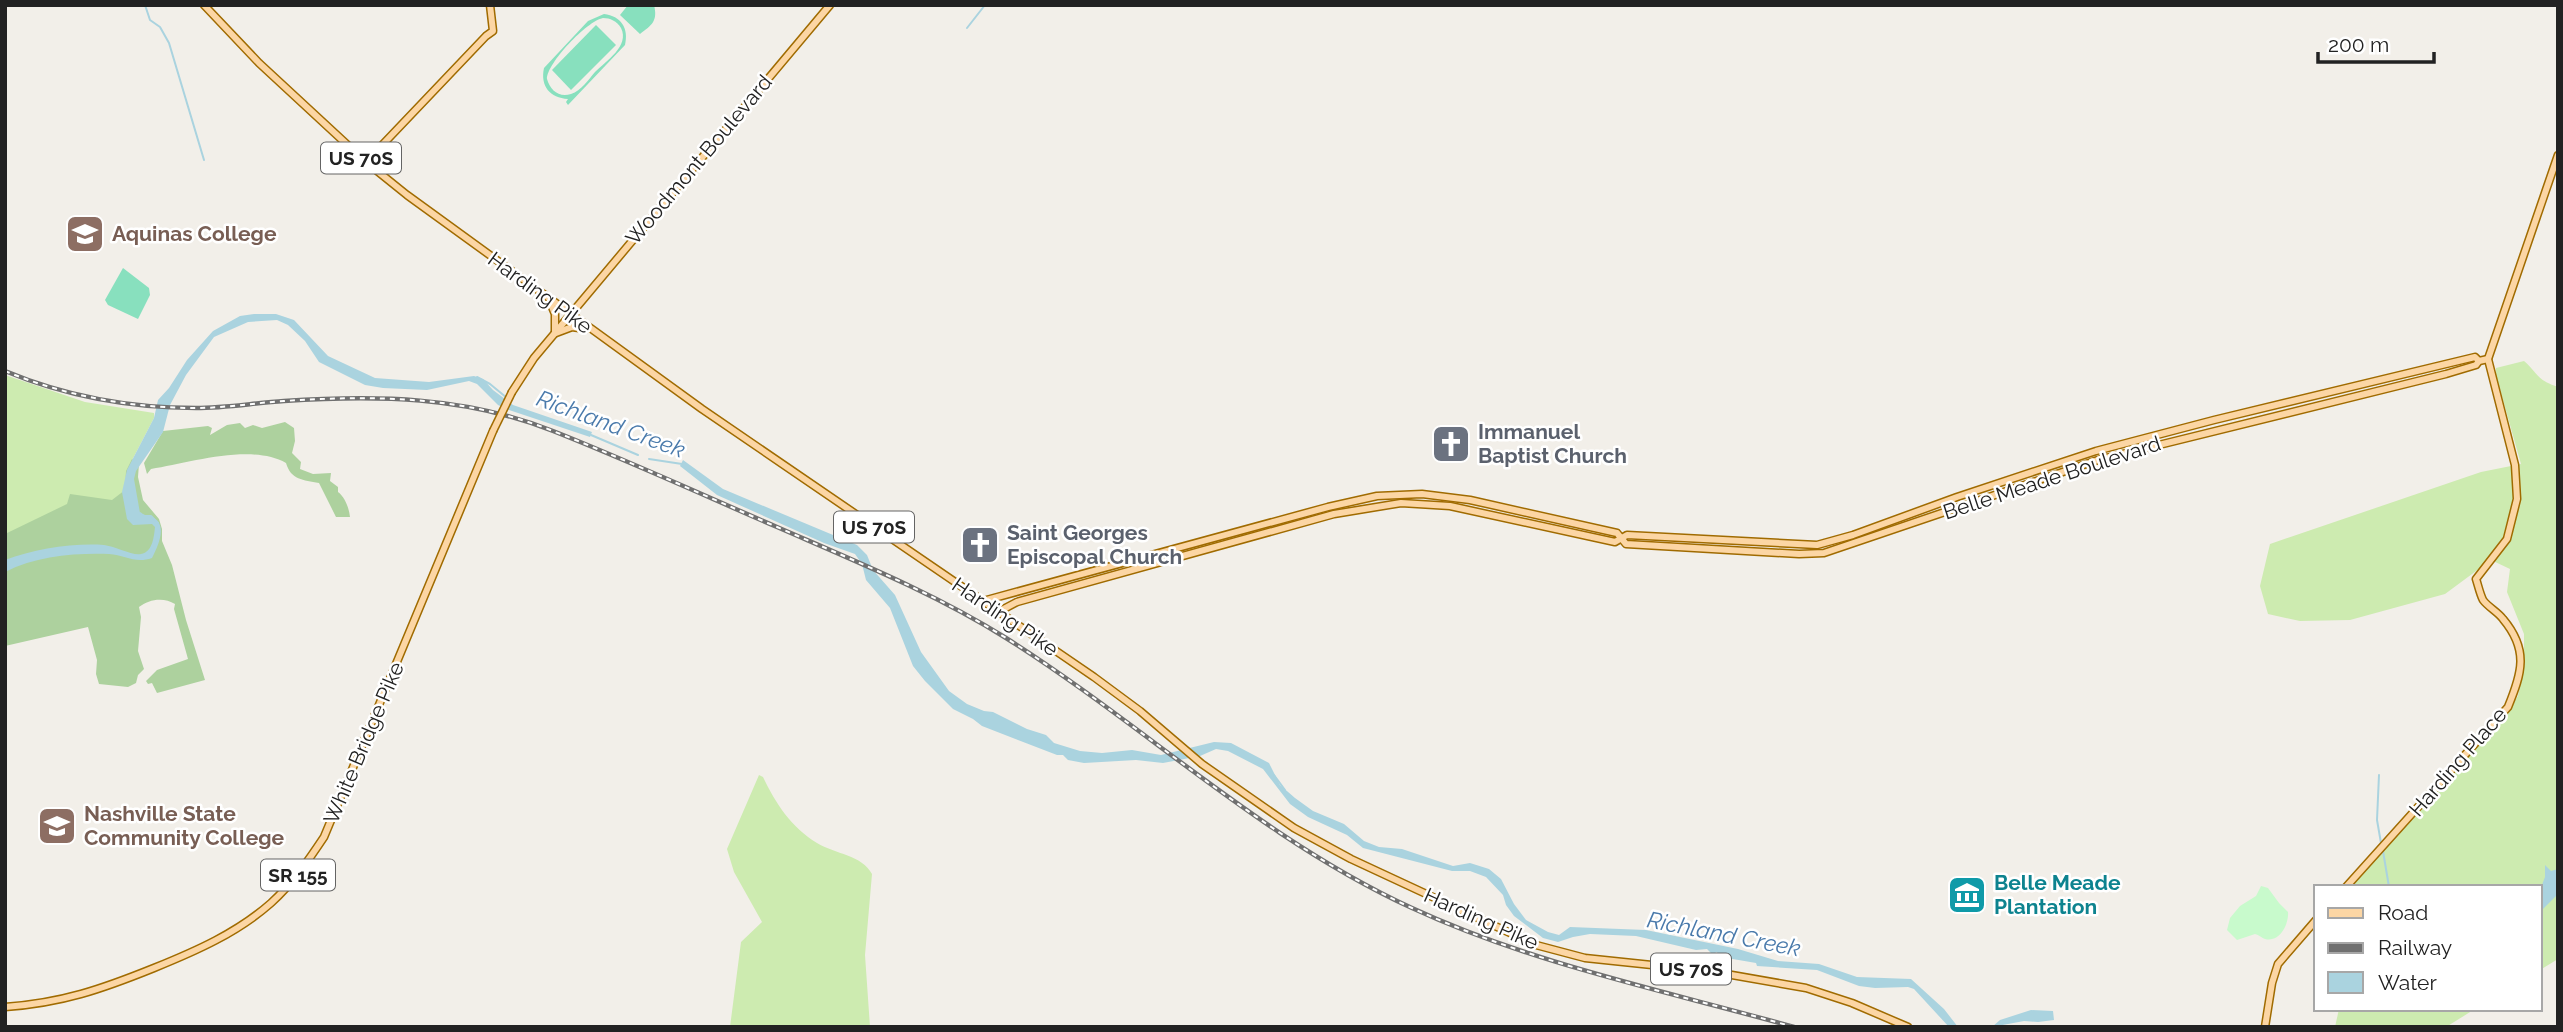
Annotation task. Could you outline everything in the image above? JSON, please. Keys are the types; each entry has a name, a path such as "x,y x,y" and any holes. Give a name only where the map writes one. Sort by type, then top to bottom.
{"main road":[{"name":"Harding Pike","path":"204,5 243,47 366,162 546,298 779,463 1094,677 1177,741 1202,764 1294,828 1351,859 1535,945 1585,958 1709,971 1806,988 1852,1003 1908,1027"},
{"path":"366,162 485,36 493,31 490,5"},
{"name":"Woodmont Boulevard","path":"569,315 830,5"},
{"path":"2488,359 2558,155"},
{"path":"546,298 555,314 554,334 572,327 590,330"},
{"name":"White Bridge Pike","path":"5,1007 56,1002 90,993 217,941 270,904 306,866 329,825 493,431 519,380 569,315"},
{"name":"Belle Meade Boulevard","path":"1814,550 1985,488 2096,452 2475,357 2479,361"},
{"name":"Belle Meade Boulevard","path":"983,601 1377,496 1422,494 1492,505 1617,533 1626,544 1682,548 1814,550 1866,540 2098,460 2451,372 2488,359"},
{"name":"Harding Place","path":"2348,885 2508,707 2522,673 2520,650 2514,635 2484,600 2476,579 2507,539 2517,499 2515,465 2488,359"},
{"path":"2255,410 2258,420"},
{"path":"2010,480 2013,488"},
{"path":"1985,488 1988,497"},
{"path":"1398,495 1401,503"},
{"path":"1442,505 1443,496"},
{"name":"Belle Meade Boulevard","path":"998,612 1005,607 1040,596 1329,516 1401,503 1442,505 1615,542 1627,535 1683,538 1765,548"},
{"path":"1492,505 1494,515"},
{"path":"1328,507 1329,516"},
{"path":"1506,517 1507,509"},
{"path":"1253,527 1256,536"},
{"path":"1682,548 1683,538"},
{"path":"1210,539 1213,548"},
{"path":"1118,565 1121,573"},
{"path":"1070,578 1073,587"},
{"path":"1038,587 1040,596"},
{"path":"2265,1027 2278,964 2314,922"}],"green space":[{"path":"628,5 654,5 653,22 640,34 620,15"},
{"path":"604,14 615,17 625,28 625,45 568,105 568,99 556,96 548,90 544,80 544,68 588,21","holes":["603,18 611,19 621,28 623,35 620,47 578,90 567,95 556,92 547,79 553,63 578,34"]},
{"path":"596,25 616,45 571,90 552,70"},
{"path":"123,268 149,288 150,295 138,319 108,305 105,300"},
{"path":"2524,361 2541,379 2558,387 2558,959 2542,969 2542,885 2350,885 2506,713 2518,696 2524,663 2524,634 2507,592 2510,569 2491,560 2445,594 2350,620 2300,621 2268,614 2260,586 2270,544 2481,472 2521,464 2496,368"},
{"path":"5,375 85,402 154,413 154,418 127,470 123,496 5,560"},
{"path":"285,422 294,428 292,453 301,462 300,469 313,474 331,473 330,481 338,487 350,517 336,517 319,483 298,478 291,473 286,463 272,457 220,456 151,469 147,474 144,463 163,431 208,426 212,428 210,435 227,425 240,423 245,428 253,425 262,428"},
{"path":"132,459 139,464 138,477 143,500 159,519 162,541 172,565 205,680 157,693 152,683 148,684 146,681 157,670 188,659 174,609 175,604 166,600 147,602 139,607 141,617 138,651 144,669 138,675 136,683 128,687 99,684 96,674 97,660 88,627 5,646 5,534 67,504 70,494 112,500 125,490 126,471"},
{"path":"759,775 799,830 824,847 862,863 872,874 865,955 870,1027 730,1027 741,942 762,922 734,872 727,849"},
{"path":"2261,886 2268,888 2288,912 2285,927 2275,938 2265,939 2255,934 2237,940 2227,930 2230,918 2240,906 2256,896"},
{"path":"2339,1011 2472,1011 2446,1027 2335,1027"}],"water":[{"path":"276,314 294,320 328,356 375,378 429,382 474,376 483,379 513,405 592,432 590,437 509,410 498,405 477,384 469,381 427,390 365,385 319,362 305,341 288,325 277,320 248,322 214,337 186,375 170,405 163,432 136,471 134,479 140,513 156,520 161,529 152,558 135,560 109,554 69,555 30,562 5,572 5,560 54,548 104,545 138,554 148,550 155,527 152,524 133,525 127,519 122,492 127,470 154,418 158,400 187,360 213,331 240,316"},
{"path":"683,460 723,489 857,545 867,555 873,570 895,595 921,652 949,691 967,704 1046,735 1054,743 1080,751 1102,753 1132,750 1161,755 1214,742 1231,743 1269,763 1280,785 1295,798 1313,811 1344,824 1364,841 1379,847 1402,849 1453,866 1470,863 1489,869 1501,879 1526,920 1548,932 1559,935 1570,927 1646,930 1738,949 1778,961 1819,964 1857,977 1911,979 1944,1009 1958,1027 1949,1027 1914,989 1908,987 1859,986 1817,970 1757,966 1756,963 1727,958 1716,952 1714,956 1707,949 1696,950 1636,936 1590,934 1558,942 1543,938 1514,916 1503,895 1486,877 1470,871 1452,871 1363,848 1347,835 1308,817 1290,804 1263,769 1228,751 1216,749 1200,756 1163,763 1136,760 1084,763 1068,760 1063,755 982,726 953,709 913,666 890,608 866,580 862,564 855,554 717,495 680,466"},
{"path":"2545,865 2551,871 2558,869 2558,894 2542,910 2542,885"},
{"path":"2031,1010 2053,1011 2054,1020 2024,1021 1992,1027 2000,1020"}],"waterway":[{"path":"145,5 150,20 160,27 169,43 204,160"},
{"path":"967,28 985,5"},
{"name":"Richland Creek","path":"477,377 507,398"},
{"name":"Richland Creek","path":"591,435 638,455"},
{"name":"Richland Creek","path":"649,459 682,464"},
{"name":"Richland Creek","path":"140,513 151,516 158,523"},
{"name":"Richland Creek","path":"1274,775 1285,790"},
{"path":"2379,775 2377,820 2381,843"},
{"path":"2383,851 2389,885"}],"railway":[{"path":"5,371 75,394 147,406 207,408 352,398 420,401 487,411 553,431 865,565 979,622 1057,672 1204,780 1305,849 1412,908 1458,928 1552,961 1794,1027"}],"place":[{"name":"Aquinas College","path":"85,234"},
{"name":"Immanuel Baptist Church","path":"1451,444"},
{"name":"Saint Georges Episcopal Church","path":"980,545"},
{"name":"Nashville State Community College","path":"57,826"},
{"name":"Belle Meade Plantation","path":"1967,895"}]}
